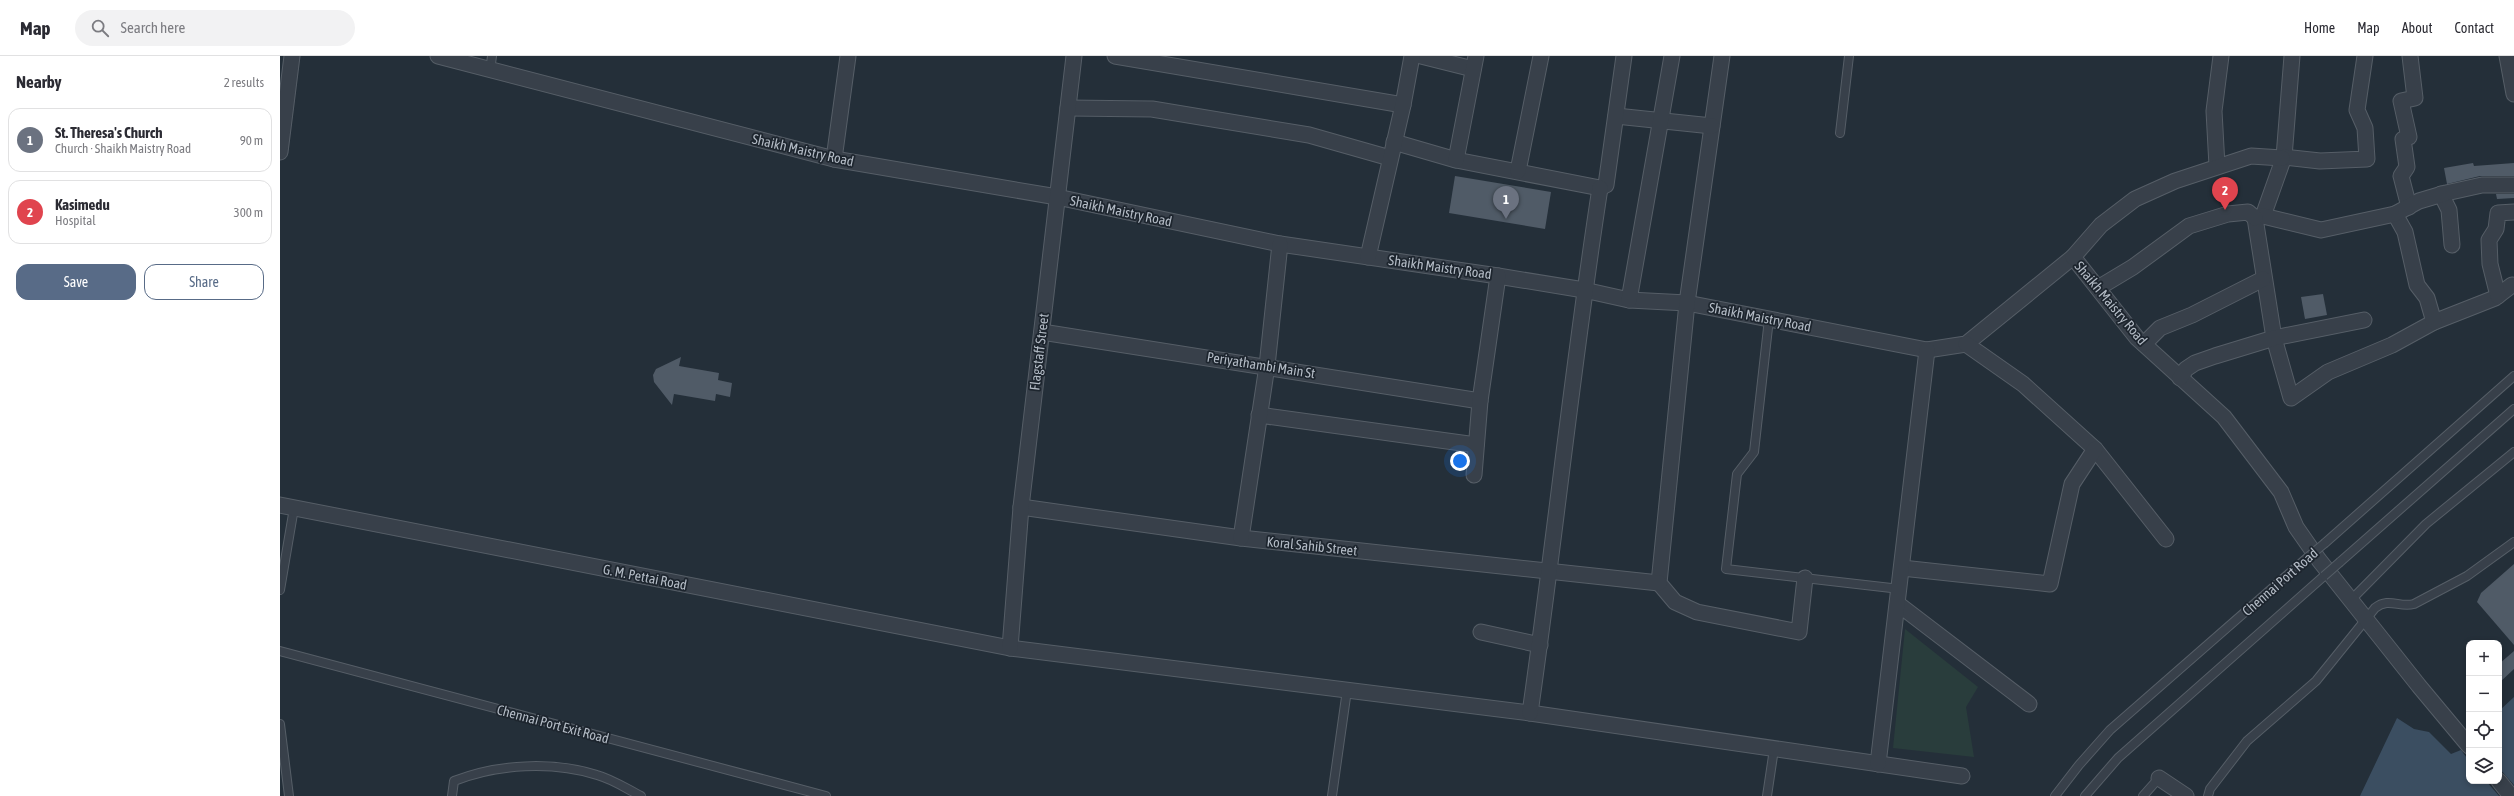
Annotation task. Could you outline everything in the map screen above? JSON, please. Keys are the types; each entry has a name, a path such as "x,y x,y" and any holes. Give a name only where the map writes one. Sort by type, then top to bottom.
{"street":[{"path":"280,152 292,56"},
{"name":"Shaikh Maistry Road","path":"438,56 491,63 834,159 1057,197 1280,244 1498,276 1584,290 1629,300 1687,303 1927,350 1966,344 2073,257 2144,344 2224,417 2281,492 2296,527 2319,560 2366,617 2418,686 2466,742"},
{"path":"834,159 848,56"},
{"name":"Flagstaff Street","path":"1010,648 1021,507 1074,56"},
{"path":"1115,56 1404,105"},
{"path":"1368,257 1390,158 1404,105 1412,56"},
{"path":"1421,56 1474,63 1456,160"},
{"path":"1518,171 1540,56"},
{"path":"1394,142 1456,160 1600,188 1606,185 1624,56"},
{"path":"1629,300 1672,56"},
{"path":"1722,56 1687,303 1659,583 1675,602 1697,612 1799,632 1805,578"},
{"path":"2217,166 2214,112 2221,56"},
{"path":"2292,56 2283,157 2259,217 2264,279 2274,338 2291,398 2328,372 2392,345 2434,322 2498,296 2512,285"},
{"path":"2073,257 2101,225 2135,199 2175,181 2217,166 2251,156 2283,157 2320,161 2367,159 2365,128 2357,110 2365,56"},
{"path":"2409,207 2401,176 2407,167 2403,138 2409,136 2401,101 2415,98 2410,56"},
{"path":"2507,56 2514,94"},
{"path":"1068,108 1159,110 1309,134 1390,158"},
{"path":"1616,116 1712,126"},
{"path":"2098,288 2133,267 2189,226 2235,213 2248,212 2259,217 2321,230 2395,214 2441,194 2482,185 2514,185"},
{"path":"1530,713 1550,573 1584,290 1600,188"},
{"path":"2441,194 2449,210 2452,246"},
{"path":"2498,296 2490,264 2489,240 2496,229 2498,213 2514,212"},
{"path":"2395,214 2405,232 2417,285 2427,298 2434,322"},
{"path":"1241,538 1267,366 1280,244"},
{"path":"1474,475 1480,400 1498,276"},
{"path":"2144,344 2160,328 2192,315 2264,279"},
{"path":"2180,378 2186,369 2195,363 2274,338 2364,320"},
{"name":"Periyathambi Main St","path":"1042,332 1480,400"},
{"path":"1966,344 2023,384 2096,449 2166,539"},
{"path":"1878,764 1900,589 1927,350"},
{"path":"1259,415 1476,445"},
{"path":"1902,568 2050,584 2072,484 2096,449"},
{"name":"G. M. Pettai Road","path":"287,507 1010,648 1530,713 1962,776"},
{"name":"Koral Sahib Street","path":"1021,507 1241,538 1550,573 1659,583"},
{"path":"1898,604 2029,704"},
{"path":"1481,632 1540,645"},
{"path":"2160,778 2186,796"},
{"path":"2501,784 2511,796"}],"lane":[{"path":"1840,133 1849,56"},
{"path":"1769,319 1754,452 1737,474 1726,569 1900,589"},
{"name":"Chennai Port Road","path":"2055,796 2110,730 2514,376"},
{"name":"Chennai Port Road","path":"2085,796 2118,758 2514,409"},
{"path":"2351,600 2426,524 2514,452"},
{"path":"280,590 287,507"},
{"path":"2208,796 2210,789 2247,741 2316,681 2366,617 2382,603 2394,602 2408,606 2419,601 2467,576 2514,542"},
{"name":"Chennai Port Exit Road","path":"280,651 826,796"},
{"path":"1332,796 1347,690"},
{"path":"280,724 289,796"},
{"path":"1767,796 1774,749"},
{"path":"452,796 454,781 479,771 554,766 598,775 641,796"},
{"path":"2143,796 2160,778"}],"green space":[{"path":"1905,629 1978,687 1966,707 1974,757 1893,748"}],"water":[{"path":"2514,697 2514,785 2502,771 2502,708"},
{"path":"2397,718 2414,729 2429,732 2451,754 2461,750 2466,757 2466,784 2489,784 2499,796 2360,796"}],"building":[{"path":"2473,163 2474,166 2514,163 2514,176 2480,176 2447,184 2444,168"},
{"path":"1455,176 1551,192 1545,229 1449,213"},
{"path":"2496,194 2514,194 2514,198 2497,199"},
{"path":"2323,294 2327,315 2305,319 2301,297"},
{"path":"681,357 679,366 719,373 718,380 732,383 730,397 716,394 715,401 674,394 672,405 654,382 653,375 656,369"},
{"path":"2514,564 2514,645 2477,602 2481,593"},
{"path":"2514,651 2514,669 2502,680 2502,676 2502,661"}],"place":[{"name":"Kasimedu","path":"2225,210"},
{"name":"St. Theresa's Church","path":"1506,219"}]}
